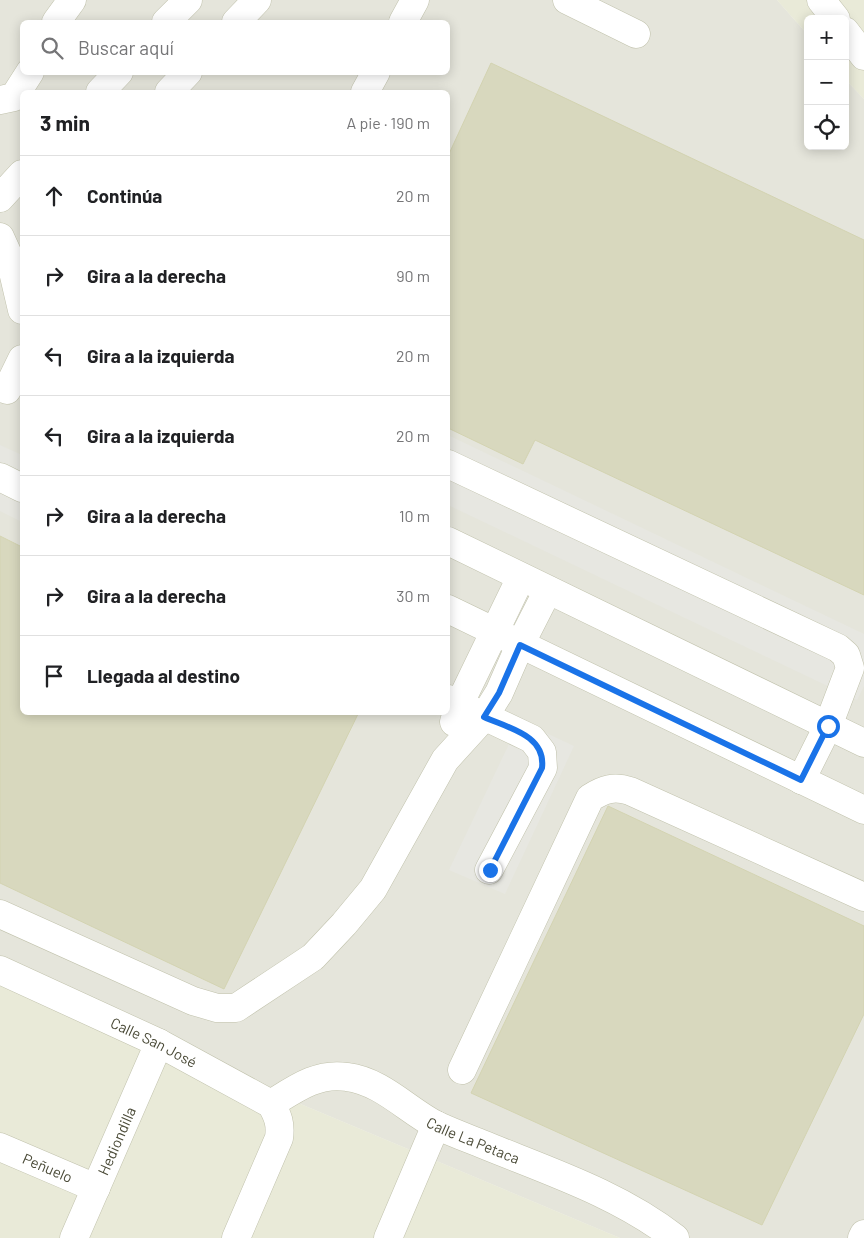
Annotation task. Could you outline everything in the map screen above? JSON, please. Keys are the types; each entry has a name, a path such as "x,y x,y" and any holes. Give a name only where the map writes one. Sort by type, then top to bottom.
{"street":[{"path":"57,20 72,0"},
{"path":"168,20 188,0"},
{"path":"238,20 257,0"},
{"path":"403,20 414,0"},
{"path":"567,0 636,34"},
{"path":"822,0 833,15"},
{"path":"849,36 864,56"},
{"path":"0,100 14,97 28,75"},
{"path":"102,90 116,75"},
{"path":"171,90 185,75"},
{"path":"366,90 374,75"},
{"path":"0,198 20,176"},
{"path":"8,253 20,302"},
{"path":"10,393 20,365"},
{"path":"450,465 838,648 846,655 850,668 828,726 801,780"},
{"path":"0,477 20,487"},
{"path":"450,542 864,743"},
{"path":"445,760 453,702 493,632 521,577"},
{"path":"0,914 193,1001 218,1008 236,1008 313,957 373,889 445,760 484,717 499,693 520,645 548,590"},
{"path":"450,610 864,810"},
{"path":"453,702 532,739 538,745 544,759 542,768 490,870"},
{"path":"462,1070 590,798 600,791 619,787 630,790 864,897"},
{"name":"Calle San José","path":"0,970 159,1043 271,1104"},
{"name":"Hediondilla","path":"74,1238 159,1043"},
{"name":"Calle La Petaca","path":"271,1104 304,1084 327,1076 348,1077 370,1084 407,1105 436,1125 626,1205 675,1238"},
{"path":"236,1238 279,1138 281,1127 278,1116 271,1104"},
{"path":"388,1238 436,1125"},
{"name":"Peñuelo","path":"0,1147 96,1188"},
{"path":"862,1238 864,1234"}],"shaded area":[{"path":"0,0 777,0 804,30 804,150 849,150 849,83 864,99 864,1238 620,1238 0,978"},
{"path":"777,0 864,0 864,99 849,83 849,15 804,15 804,30"},
{"path":"450,436 864,634 864,686 857,700 450,506"},
{"path":"0,445 20,454 20,521 0,511"},
{"path":"520,721 574,746 505,894 449,870"},
{"path":"0,978 620,1238 0,1238"}],"building":[{"path":"491,63 864,240 864,595 535,440 523,464 450,429 450,152"},
{"path":"0,536 20,546 20,715 358,715 224,989 0,883"},
{"path":"608,806 864,926 864,1014 762,1225 471,1093"}],"route":[{"path":"490,870 542,768 544,759 538,745 532,739 484,717 499,693 520,645 801,780 828,726"}]}
